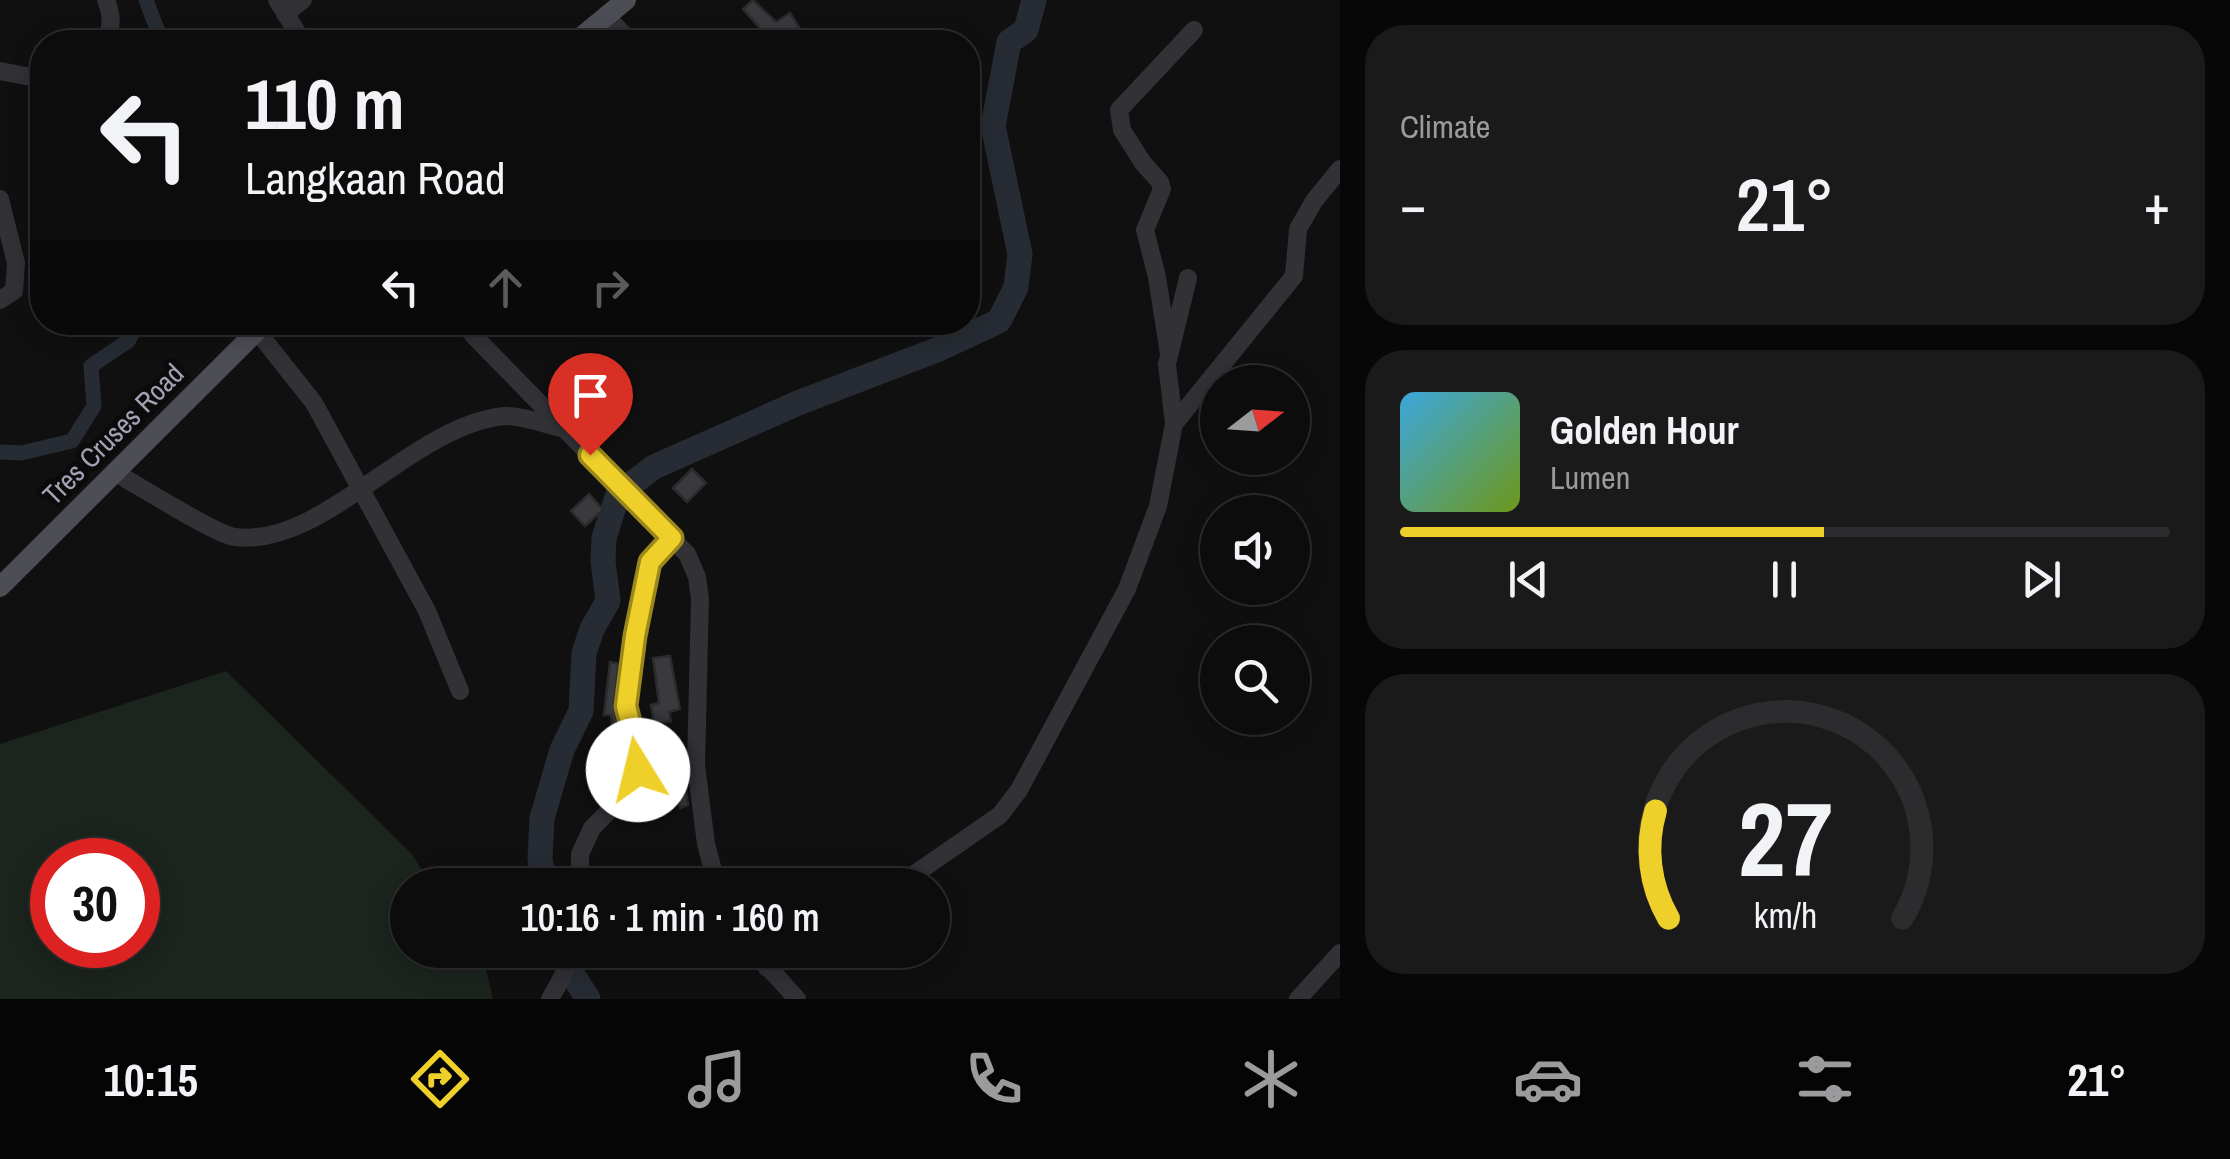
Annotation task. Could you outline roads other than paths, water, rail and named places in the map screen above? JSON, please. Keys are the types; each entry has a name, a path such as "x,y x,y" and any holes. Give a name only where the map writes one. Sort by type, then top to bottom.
{"main road":[{"path":"589,30 626,0"},
{"name":"Tres Cruses Road","path":"0,587 253,335"}],"street":[{"path":"106,0 112,20 110,30"},
{"path":"295,30 281,7 303,0"},
{"path":"606,16 619,30"},
{"path":"1174,424 1170,416 1168,354 1157,277 1145,230 1162,189 1118,120 1119,110 1128,99 1166,64 1194,30"},
{"path":"0,71 30,79"},
{"path":"923,868 1000,814 1027,777 1127,589 1158,506 1174,424 1294,276 1298,229 1340,169"},
{"path":"0,199 16,262 14,291 0,300"},
{"path":"1168,354 1188,278"},
{"path":"267,335 314,403 360,487 427,611 460,691"},
{"path":"473,335 687,554 698,588 696,765 712,868"},
{"path":"114,472 232,537 270,536 317,518 449,432 506,416 565,430"},
{"path":"580,868 580,854 592,828 619,801 638,770 626,706 635,636 650,562 672,538"},
{"path":"1298,999 1340,954"},
{"path":"550,999 566,968"},
{"path":"767,968 797,999"}],"waterway":[{"path":"146,0 157,30"},
{"path":"980,330 999,321 1016,287 1020,254 993,126 1009,42 1026,30 1034,0"},
{"path":"0,452 21,453 72,441 94,406 91,366 132,335"},
{"path":"542,868 542,818 562,750 581,711 584,653 608,601 604,538 618,494 654,467 798,403 969,335"},
{"path":"568,968 588,999"}]}
